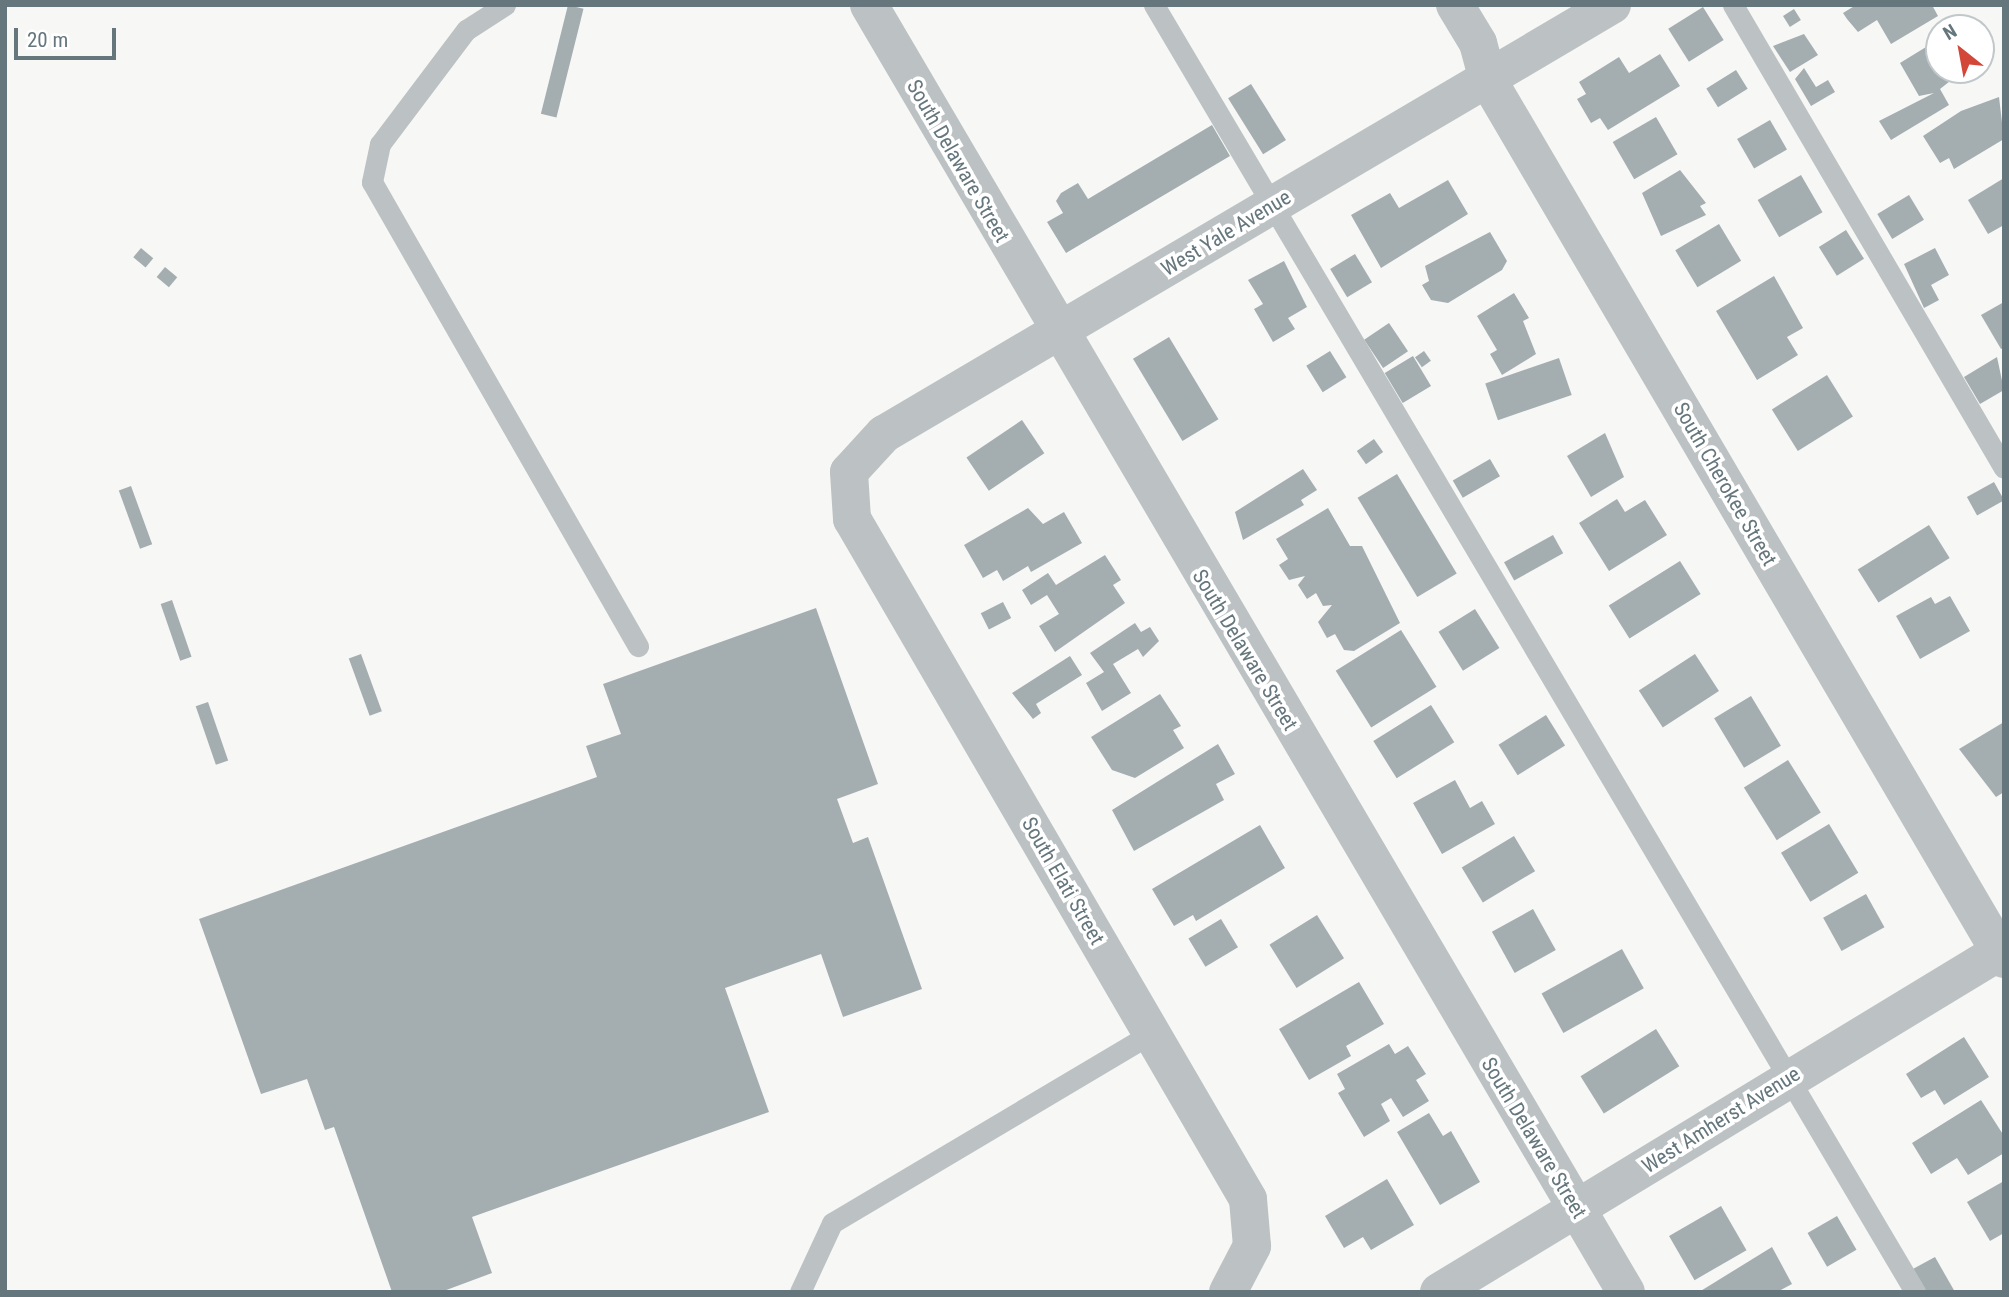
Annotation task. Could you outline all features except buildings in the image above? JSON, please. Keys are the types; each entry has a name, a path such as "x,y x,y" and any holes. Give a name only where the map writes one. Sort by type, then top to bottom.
{"street":[{"name":"South Delaware Street","path":"869,5 1058,334 1626,1292"},
{"name":"South Cherokee Street","path":"1455,5 1478,43 1488,80 2002,953"},
{"name":"West Yale Avenue","path":"849,472 884,434 1058,334 1612,5"},
{"name":"South Elati Street","path":"849,472 852,519 1248,1199 1252,1246 1228,1292"},
{"name":"West Amherst Avenue","path":"1440,1292 1786,1079 2002,953"}],"lane":[{"path":"505,5 466,30 380,144 372,183 638,646"},
{"path":"1154,5 1275,203 1786,1079 1914,1292"},
{"path":"1733,5 2004,468"},
{"path":"800,1292 832,1223 1152,1033"}]}
